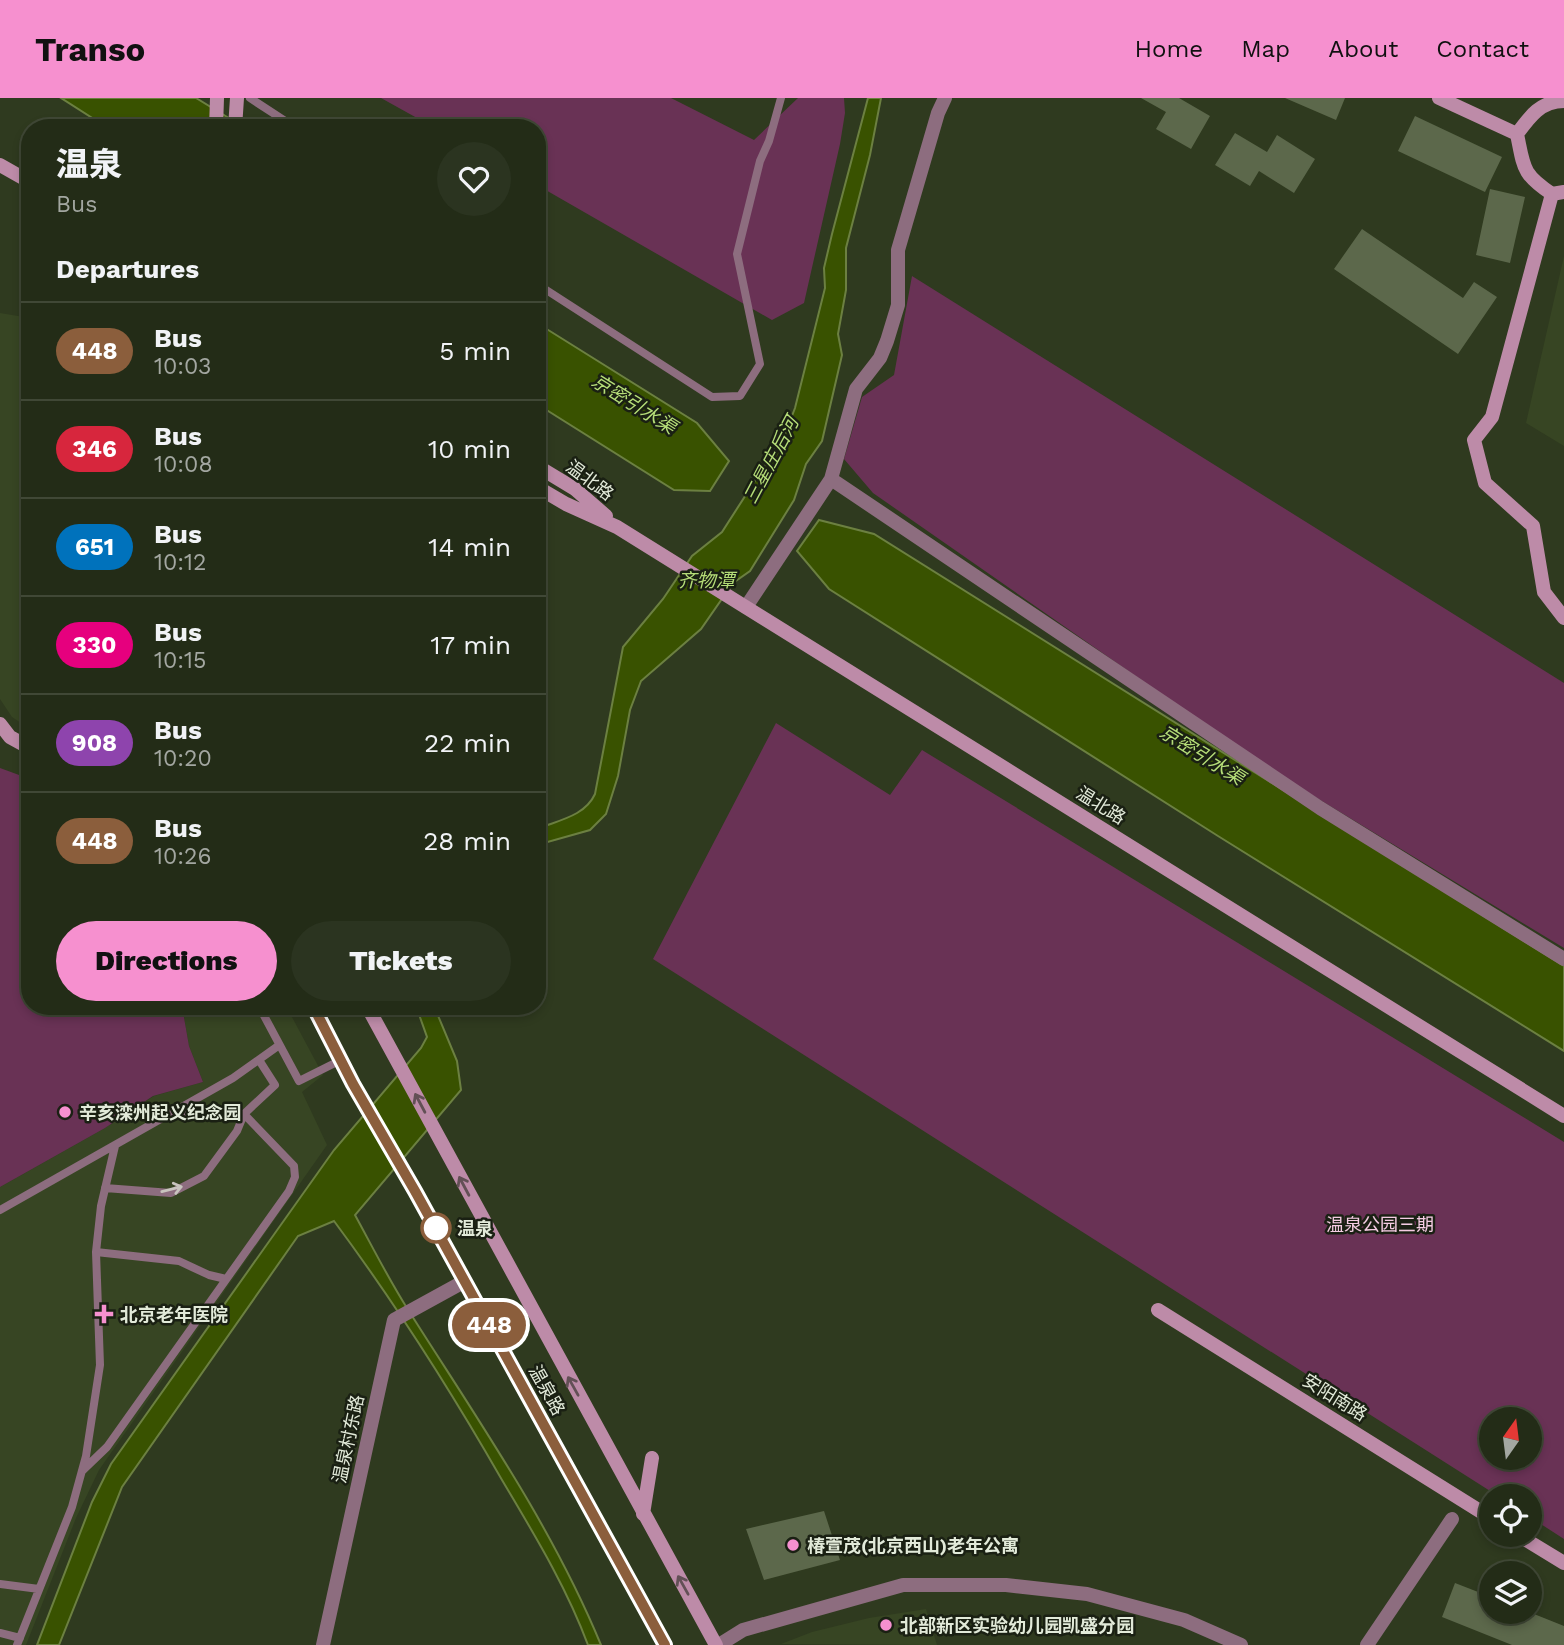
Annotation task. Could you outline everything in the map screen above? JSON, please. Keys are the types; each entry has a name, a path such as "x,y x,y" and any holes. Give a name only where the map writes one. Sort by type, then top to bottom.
{"main road":[{"path":"1439,98 1517,134"},
{"path":"216,119 217,99"},
{"path":"1564,101 1553,101 1532,112 1517,134 1522,161 1530,180 1558,193 1492,417 1474,440 1485,483 1533,526 1544,592 1564,618"},
{"path":"0,165 21,177"},
{"name":"温北路","path":"546,471 575,489 617,527"},
{"name":"温北路","path":"546,492 617,527 1564,1116"},
{"path":"0,724 10,737 21,743"},
{"name":"温泉路","path":"318,1015 353,1084 415,1191 665,1645"},
{"name":"温泉路","path":"372,1015 717,1645"},
{"name":"安阳南路","path":"1158,1310 1479,1511"},
{"path":"643,1514 652,1458"},
{"path":"1538,1547 1564,1563"}],"street":[{"path":"746,607 831,480 856,389 880,358 898,305 898,250 938,113 945,98"},
{"path":"831,480 1320,808 1564,959"},
{"name":"温泉村东路","path":"323,1645 394,1320 465,1281"},
{"path":"1367,1645 1452,1519"},
{"path":"717,1645 743,1630 903,1585 1006,1585 1087,1594 1184,1620 1241,1645"}],"lane":[{"path":"250,98 282,119"},
{"path":"546,290 712,397 740,396 760,364 737,254 760,161 769,141 781,98"},
{"path":"263,1015 299,1081 341,1060"},
{"path":"0,1210 171,1114 278,1046"},
{"path":"105,1188 171,1193 204,1176 237,1131 244,1114 275,1085 258,1060"},
{"path":"82,1471 107,1447 289,1191 295,1177 294,1166 244,1114 171,1114"},
{"path":"0,1633 18,1641 72,1507 82,1471 100,1365 96,1252 105,1188 115,1146"},
{"path":"96,1252 179,1261 209,1275 226,1279"},
{"path":"0,1584 39,1589"}],"shaded area":[{"path":"1564,256 1564,446 1526,423"},
{"path":"0,313 21,316 21,723 12,717 0,699"},
{"name":"北京老年医院","path":"184,1015 291,1015 323,1075 302,1092 327,1145 99,1470 76,1518 26,1645 0,1645 0,1187 105,1128 154,1096 203,1082 189,1046"},
{"name":"北部新区实验幼儿园凯盛分园","path":"926,1609 937,1645 781,1644 812,1632 869,1618"}],"green space":[{"path":"381,98 671,98 754,140 798,98 844,98 845,113 840,144 804,303 772,320 546,190 546,119 419,119"},
{"path":"912,276 1564,683 1564,948 1269,769 873,493 844,459 862,397 894,375"},
{"name":"温泉公园三期","path":"776,723 890,795 922,750 1564,1142 1564,1539 1542,1525 1542,1484 1479,1484 653,959"},
{"path":"0,768 21,776 21,1015 184,1015 189,1046 203,1082 153,1096 105,1128 0,1187"}],"water":[{"path":"61,98 196,98 230,119 94,119"},
{"name":"齐物潭","path":"868,98 881,98 870,155 846,248 846,290 838,334 842,355 822,441 806,464 794,500 750,571 733,583 701,629 641,681 630,710 618,776 606,814 590,830 546,842 546,826 578,812 595,794 623,647 663,599 692,556 722,532 785,434 795,408 825,288 824,268"},
{"name":"京密引水渠","path":"546,329 697,423 729,461 710,491 674,490 546,410"},
{"name":"京密引水渠","path":"819,520 874,534 1564,966 1564,1051 1218,836 829,589 797,551"},
{"path":"419,1015 438,1015 457,1061 461,1090 355,1215 400,1297 536,1514 601,1645 588,1645 549,1561 463,1414 401,1316 334,1221 298,1236 122,1487 59,1645 37,1645 92,1502 111,1464 334,1150 421,1048 427,1037"}],"building":[{"path":"1141,98 1179,98 1210,116 1191,149 1156,129 1166,112"},
{"path":"1285,98 1345,98 1336,120"},
{"path":"1415,116 1502,157 1485,192 1398,151"},
{"path":"1235,133 1267,152 1277,135 1315,159 1294,193 1259,171 1250,186 1215,165"},
{"path":"1490,189 1525,197 1510,263 1476,255"},
{"path":"1362,229 1463,298 1474,282 1497,297 1458,354 1334,269"},
{"name":"椿萱茂(北京西山)老年公寓","path":"824,1511 840,1560 764,1580 746,1529"},
{"path":"1455,1583 1479,1592 1479,1624 1542,1624 1542,1617 1564,1626 1564,1645 1512,1645 1442,1617"}],"bus line":[{"name":"448","path":"319,1015 353,1084 415,1191 665,1645"}],"place":[{"name":"辛亥滦州起义纪念园","path":"65,1112"},
{"name":"温泉","path":"436,1228"},
{"name":"北京老年医院","path":"104,1314"},
{"name":"椿萱茂(北京西山)老年公寓","path":"793,1545"},
{"name":"北部新区实验幼儿园凯盛分园","path":"886,1625"}],"water label":[{"name":"三星庄后河","path":"771,460"}]}
